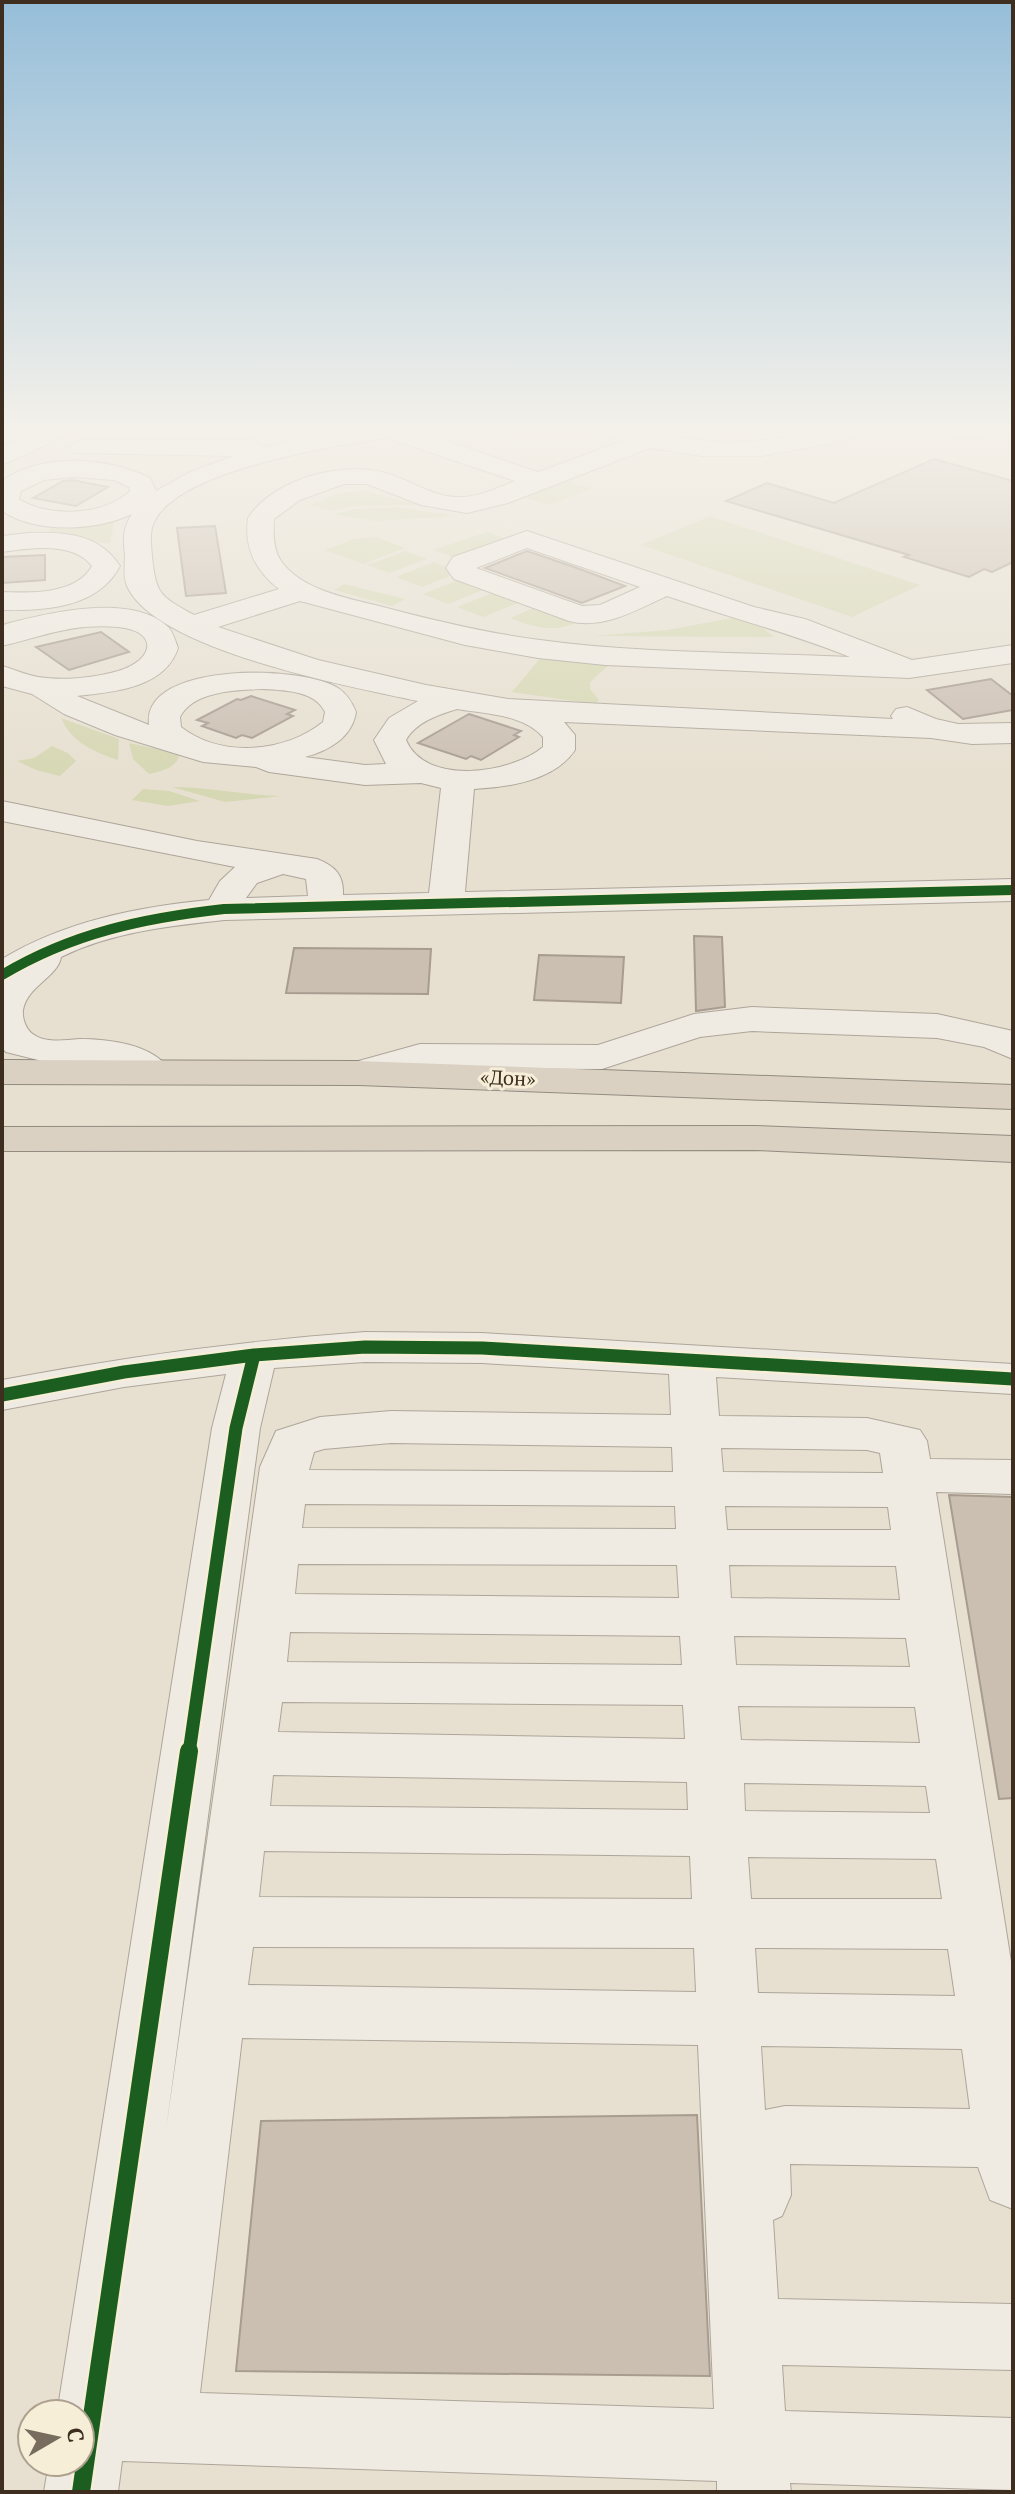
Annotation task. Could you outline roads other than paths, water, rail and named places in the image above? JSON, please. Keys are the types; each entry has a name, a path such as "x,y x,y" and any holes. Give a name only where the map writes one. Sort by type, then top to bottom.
{"highway":[{"name":"«Дон»","path":"2,1072 150,1070 358,1073 1013,1097"},
{"path":"2,1139 756,1138 1013,1149"}],"street":[{"path":"2,601 40,600 70,594 94,583 106,566 99,555 79,547"},
{"path":"138,547 140,585 153,602 190,626 274,658 456,699 509,708 1013,733"},
{"path":"261,547 262,556 278,575 302,591 432,629 549,650 902,669 1003,661"},
{"path":"505,547 463,563 460,568 464,573 579,615 605,613 666,586"},
{"path":"552,547 746,614 795,625 902,669"},
{"path":"190,626 302,591"},
{"path":"2,637 19,628 50,620 96,616 147,627 161,638 164,645 163,652 152,666 129,677 78,687 42,687 2,675"},
{"path":"902,669 895,681 899,707 909,718 934,728"},
{"path":"181,744 166,731 163,716 184,695 211,685 252,680 294,683 320,691 341,710 341,718 332,733 310,745 279,754 243,757"},
{"path":"42,687 65,703 104,722 209,753 287,767 365,775 424,773 458,779 506,777 535,769 554,757 561,742 592,723 615,714"},
{"path":"424,773 394,755 390,748 392,733 406,720 435,705 456,699"},
{"path":"509,708 547,722 561,742"},
{"path":"446,902 458,779"},
{"path":"2,811 197,851 305,866 321,873 326,884 325,906"},
{"path":"197,851 224,864 232,874 229,896"},
{"path":"229,896 260,867 283,864"},
{"path":"2,975 24,960 72,938 113,924 229,896 325,906 1013,890"},
{"path":"50,1052 18,1044 6,1030 3,1012 15,987 34,966 72,938"},
{"path":"358,1073 420,1056 602,1057 694,1026 752,1019 937,1026 996,1038 1013,1047"},
{"path":"2,1053 115,1053 150,1070"},
{"path":"2,1395 124,1372 254,1355 365,1347 468,1348 1013,1379"},
{"path":"95,2398 236,1428 254,1355"},
{"path":"692,1360 732,2117 754,2331"},
{"path":"160,2427 283,1487 293,1442 320,1433 391,1427 694,1431 867,1434 903,1441 1008,2145"},
{"path":"283,1487 698,1489 1013,1477"},
{"path":"275,1546 918,1548"},
{"path":"266,1613 929,1619"},
{"path":"257,1682 939,1687"},
{"path":"248,1753 951,1765"},
{"path":"238,1828 961,1836"},
{"path":"226,1922 974,1924"},
{"path":"215,2011 990,2023"},
{"path":"732,2117 1008,2145"},
{"path":"752,2468 756,2149 765,2139 785,2135 1008,2145"},
{"path":"754,2331 1013,2337"},
{"path":"96,2455 160,2427 752,2468 1013,2454"}]}
